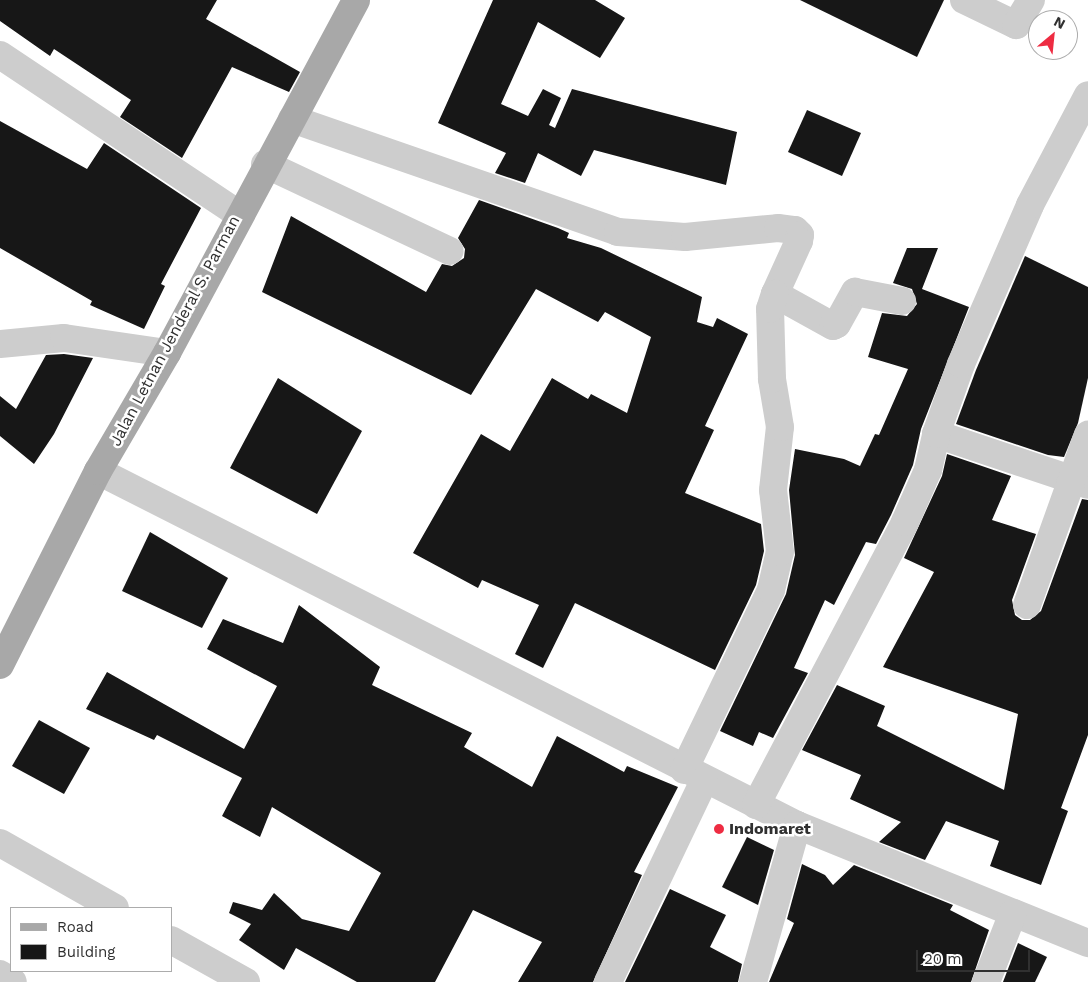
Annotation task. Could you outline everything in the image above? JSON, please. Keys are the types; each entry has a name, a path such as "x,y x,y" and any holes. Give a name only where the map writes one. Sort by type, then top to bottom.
{"main road":[{"name":"Jalan Letnan Jenderal S. Parman","path":"0,665 98,472 167,353 238,214 356,0"}],"street":[{"path":"964,0 1016,25 1031,0"},
{"path":"0,55 238,214"},
{"path":"756,806 906,522 928,470 936,434 961,364 1030,205 1088,95"},
{"path":"292,119 618,232 684,236 778,228 795,230 800,234 799,241 774,294 770,309 772,379 780,427 774,498 780,552 771,590 608,982"},
{"path":"265,164 450,251"},
{"path":"774,294 833,326 837,324 855,292 902,301"},
{"path":"0,344 64,338 167,353"},
{"path":"936,434 1080,483"},
{"path":"1027,605 1080,483 1088,435"},
{"path":"98,472 756,806 797,825 1088,944"},
{"path":"753,982 797,825"},
{"path":"0,843 113,907"},
{"path":"986,982 1013,913"},
{"path":"172,941 246,982"},
{"path":"0,974 13,982"}],"building":[{"path":"0,0 217,0 206,19 300,72 289,92 232,67 182,158 120,117 131,100 54,49 50,56 0,21"},
{"path":"493,0 595,0 625,18 600,58 538,22 501,104 528,116 543,89 561,98 549,125 555,128 572,89 737,132 726,185 594,150 581,176 538,153 525,183 495,173 506,153 438,123"},
{"path":"800,0 944,0 917,57"},
{"path":"807,110 861,133 842,176 788,152"},
{"path":"0,121 87,169 104,143 201,208 161,284 165,286 144,329 90,305 92,301 0,248"},
{"path":"479,200 558,228 569,233 567,238 601,248 702,297 697,322 713,327 717,318 748,334 705,426 714,430 685,493 761,524 764,551 756,585 715,670 575,603 543,668 515,654 539,605 482,580 478,588 413,553 481,434 510,451 552,378 588,399 591,394 627,413 651,337 605,312 598,322 536,289 471,395 262,292 291,216 426,292 442,264 452,266 464,258 465,249 458,238"},
{"path":"907,248 938,248 922,289 969,307 921,429 913,465 891,515 876,544 866,542 834,605 825,600 794,668 808,673 773,738 759,732 753,746 720,731 786,594 795,555 789,490 795,449 844,459 860,466 875,434 879,435 908,369 868,357 882,313 907,316 917,304 912,289 893,283"},
{"path":"1025,256 1088,287 1088,378 1078,423 1064,457 1048,455 956,424 976,370"},
{"path":"64,354 93,358 54,434 34,464 0,436 0,396 16,409 46,355"},
{"path":"278,378 362,431 317,514 230,468"},
{"path":"947,454 1011,476 992,520 1036,534 1012,600 1015,615 1022,620 1030,620 1041,611 1082,499 1088,500 1088,735 1061,808 1068,811 1041,885 990,866 999,841 946,821 925,860 879,842 901,822 850,799 861,775 802,750 837,685 885,706 877,726 1004,790 1018,714 883,667 934,572 904,558 942,476"},
{"path":"150,532 228,578 202,628 122,591"},
{"path":"299,605 380,667 372,685 472,733 464,747 532,787 557,736 624,772 627,766 678,787 634,872 642,875 593,982 518,982 542,942 473,910 435,982 357,982 296,948 284,970 239,940 251,924 229,913 233,902 262,910 274,893 302,919 349,931 381,873 272,807 260,837 222,816 242,778 157,735 154,740 86,709 107,672 244,749 277,686 207,649 223,619 283,643"},
{"path":"39,720 90,748 64,794 12,766"},
{"path":"747,837 774,850 758,905 722,887"},
{"path":"802,864 825,875 833,885 854,865 953,905 950,910 989,930 971,982 769,982 794,923 787,919"},
{"path":"670,889 726,915 710,947 742,964 738,982 625,982"},
{"path":"1018,943 1047,957 1035,982 1003,982"}],"place":[{"name":"Indomaret","path":"719,829"}]}
